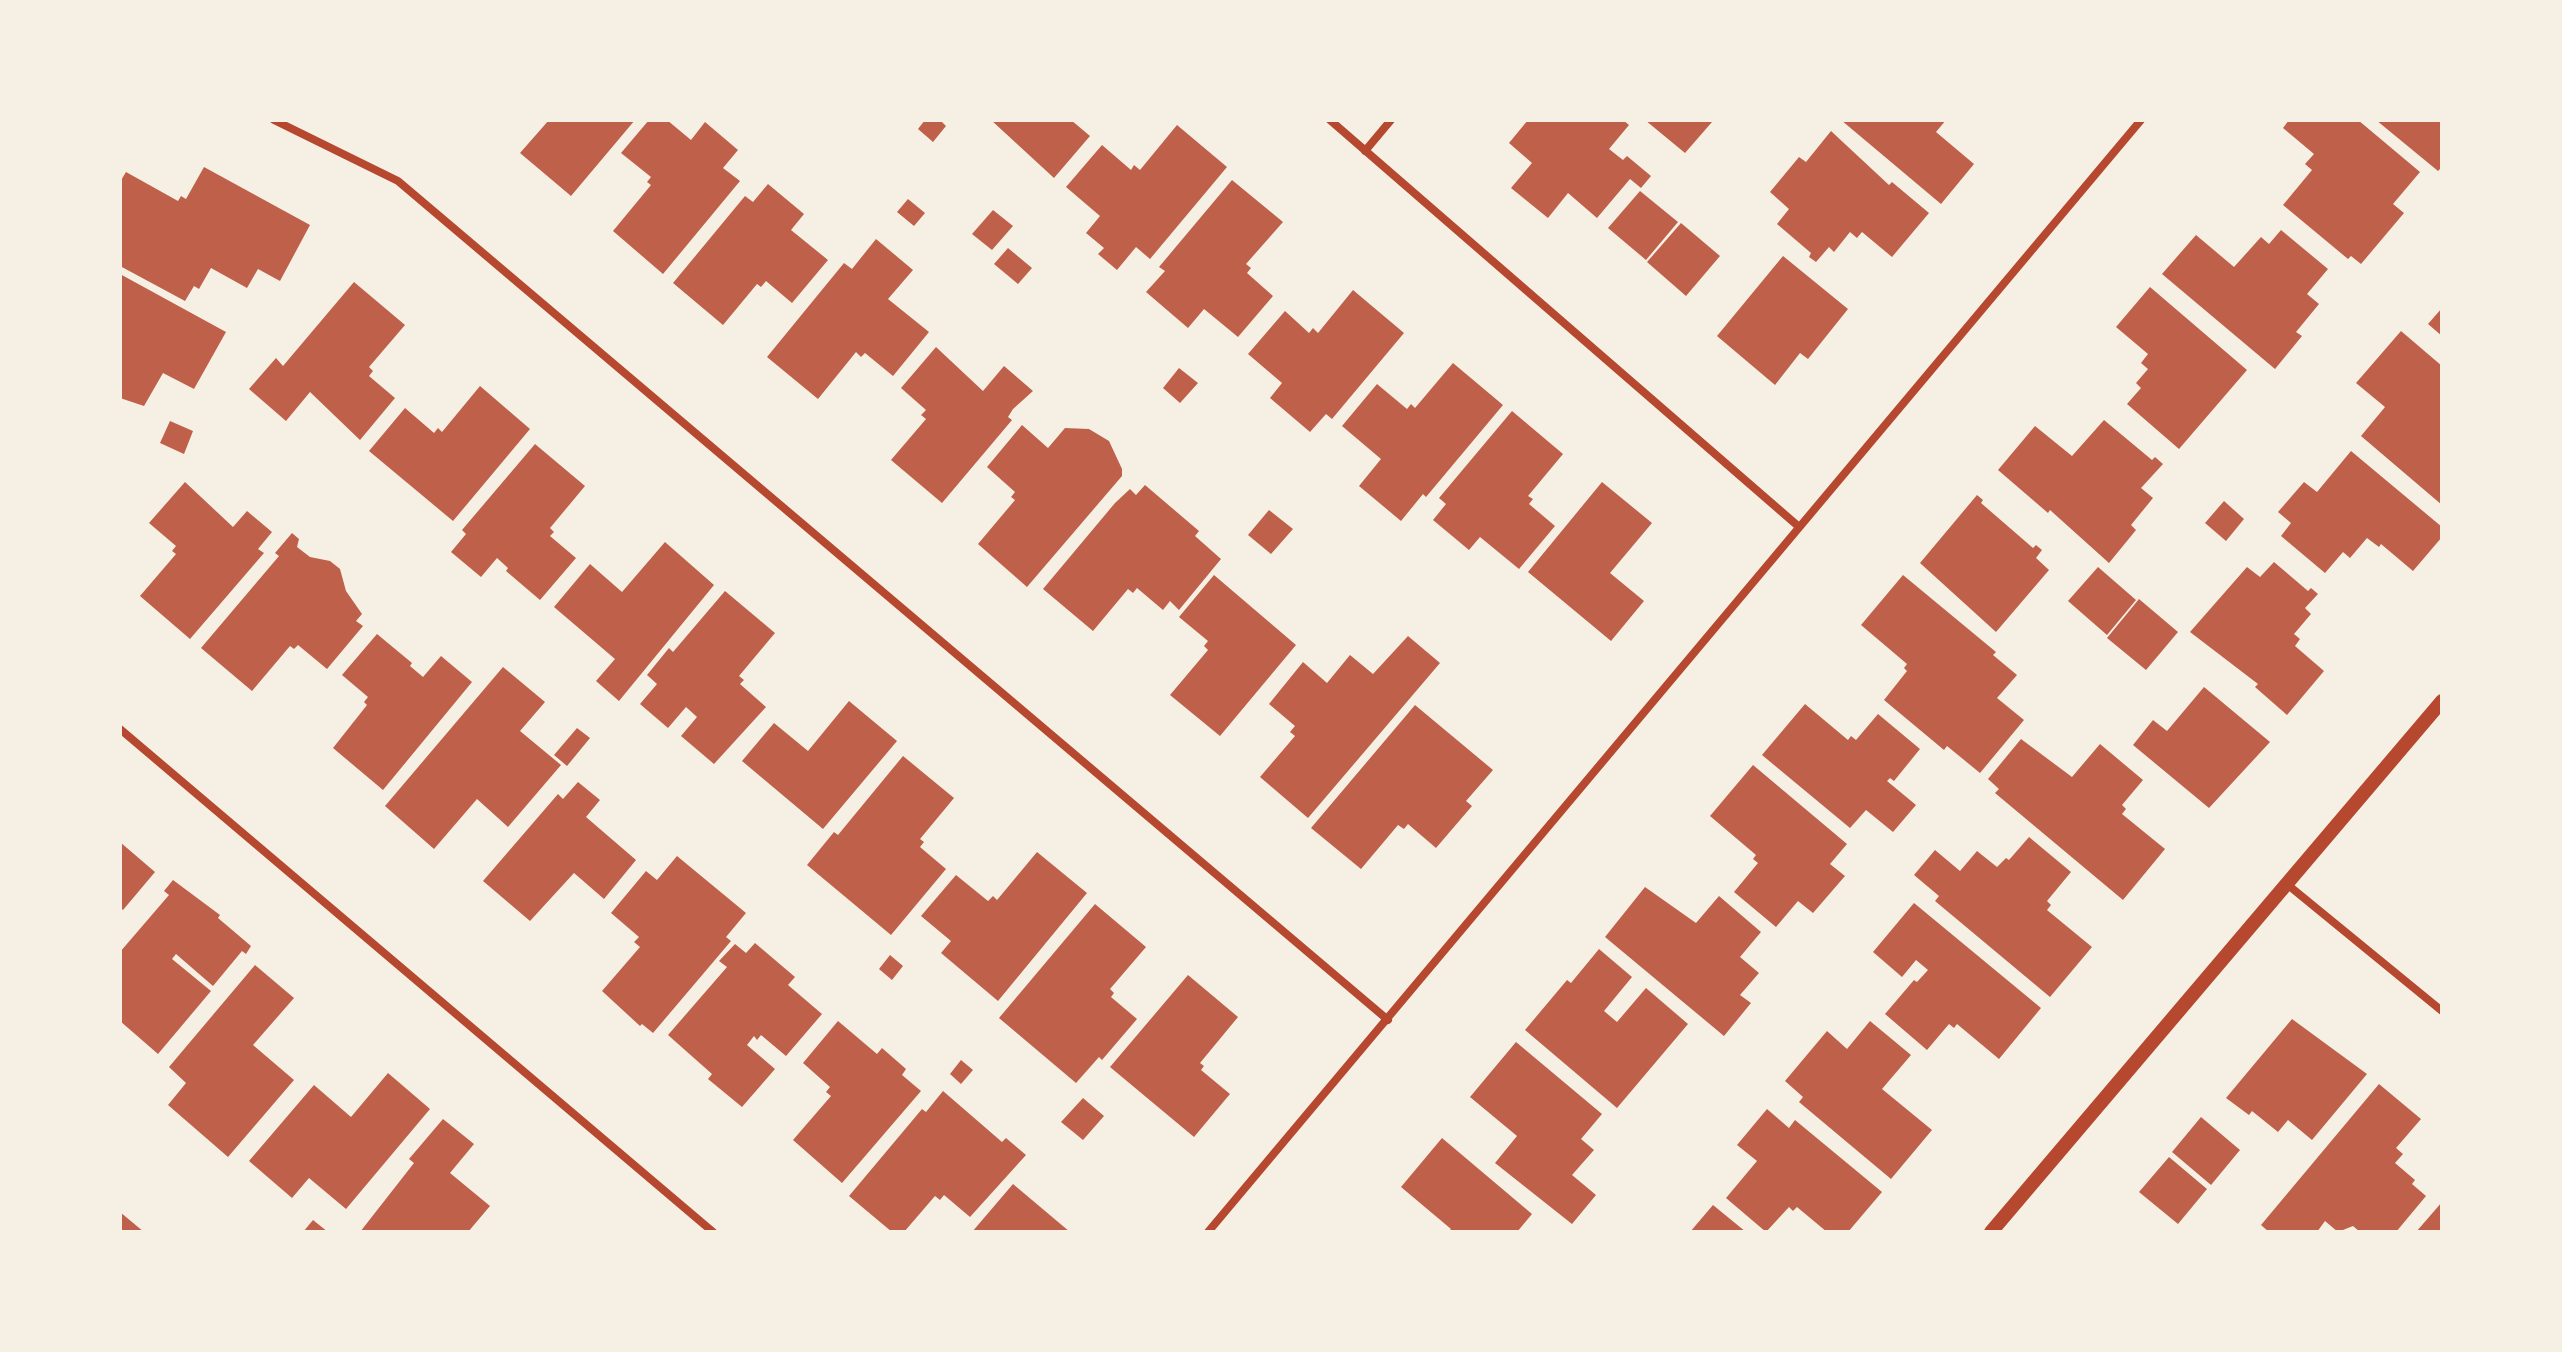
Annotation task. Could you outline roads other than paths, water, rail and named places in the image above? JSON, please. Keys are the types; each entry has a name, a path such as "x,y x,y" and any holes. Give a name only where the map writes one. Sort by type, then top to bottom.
{"street":[{"path":"274,120 398,181 1388,1020"},
{"path":"1330,120 1798,526"},
{"path":"1365,151 1391,120"},
{"path":"1208,1232 2141,120"},
{"path":"1991,1232 2442,701"},
{"path":"120,729 713,1232"},
{"path":"2288,885 2442,1011"}]}
